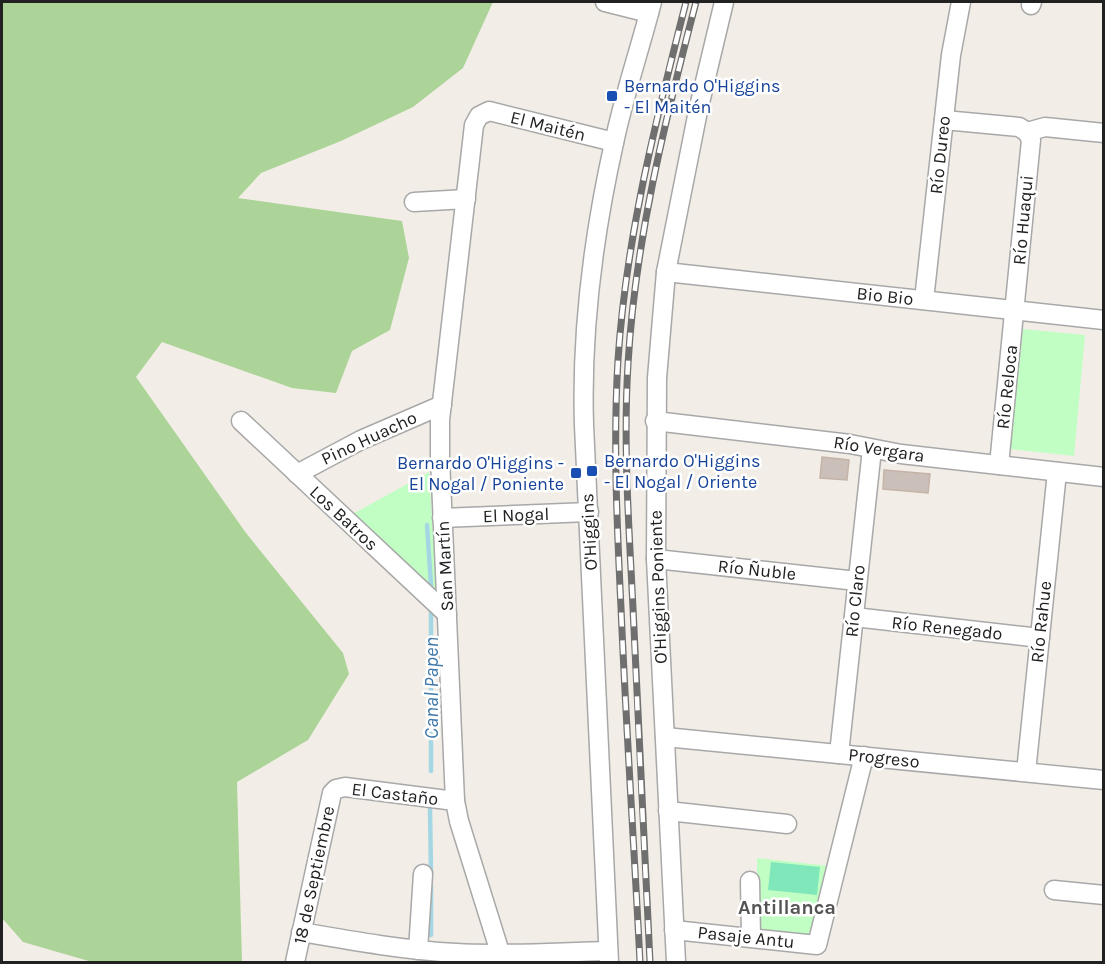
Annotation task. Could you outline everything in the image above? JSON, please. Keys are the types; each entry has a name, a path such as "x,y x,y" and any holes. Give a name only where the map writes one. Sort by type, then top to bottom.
{"street":[{"path":"605,2 650,7"},
{"name":"O'Higgins Poniente","path":"676,963 656,559 657,370 666,272 698,111 724,2"},
{"name":"Río Dureo","path":"924,300 951,55 960,6"},
{"name":"O'Higgins","path":"608,957 584,425 583,347 598,220 614,142 650,7"},
{"name":"El Maitén","path":"482,114 493,112 614,142"},
{"name":"San Martín","path":"482,114 474,125 442,405 440,458 455,801 464,838 503,958"},
{"path":"944,120 1019,127 1027,132 1045,127 1104,133"},
{"name":"Río Huaqui","path":"1014,310 1030,140 1027,132"},
{"path":"414,202 466,199"},
{"name":"Bio Bio","path":"666,272 1104,320"},
{"name":"Río Reloca","path":"999,465 1014,310"},
{"name":"Pino Huacho","path":"297,474 361,440 442,405"},
{"name":"Los Batros","path":"241,421 447,615"},
{"name":"Río Vergara","path":"655,421 1104,477"},
{"name":"Río Claro","path":"839,754 872,449"},
{"name":"Río Rahue","path":"1026,772 1057,472"},
{"name":"El Nogal","path":"442,518 589,512"},
{"name":"Río Ñuble","path":"656,559 857,581"},
{"name":"Río Renegado","path":"854,617 1040,638"},
{"name":"Progreso","path":"665,737 1104,780"},
{"name":"Pasaje Antu","path":"674,930 817,945 864,756"},
{"name":"El Castaño","path":"336,789 345,787 455,801"},
{"name":"18 de Septiembre","path":"295,963 330,798 336,789"},
{"path":"669,811 786,824"},
{"path":"417,950 423,874"},
{"path":"750,880 751,937"},
{"path":"1054,890 1104,895"},
{"path":"301,932 417,950 503,958 608,957"}],"green space":[{"path":"2,2 493,2 463,68 413,107 341,141 261,173 238,198 402,221 409,258 390,330 352,351 336,393 292,388 162,342 136,377 246,533 343,653 349,674 308,740 237,782 242,962 92,962 23,942 2,918"},
{"path":"1023,329 1085,335 1074,456 1009,449"},
{"path":"429,472 437,595 351,515"},
{"path":"757,858 830,866 813,938 764,936 757,927"},
{"path":"771,862 820,867 817,895 768,890"}],"building":[{"path":"822,457 849,460 847,480 820,478"},
{"path":"884,470 930,474 928,493 883,489"}],"waterway":[{"name":"Canal Papen","path":"427,525 431,585"},
{"name":"Canal Papen","path":"431,606 431,771"},
{"name":"Canal Papen","path":"430,808 431,874"},
{"name":"Canal Papen","path":"431,886 431,935"}],"railway":[{"path":"640,962 617,515 618,360 635,224 653,135 686,2"},
{"path":"650,962 627,486 628,364 644,227 673,91 696,2"}],"place":[{"name":"Bernardo O'Higgins - El Maitén","path":"612,96"},
{"name":"Bernardo O'Higgins - El Nogal / Oriente","path":"592,471"},
{"name":"Bernardo O'Higgins - El Nogal / Poniente","path":"576,473"}],"district":[{"name":"Antillanca","path":"787,907"}]}
